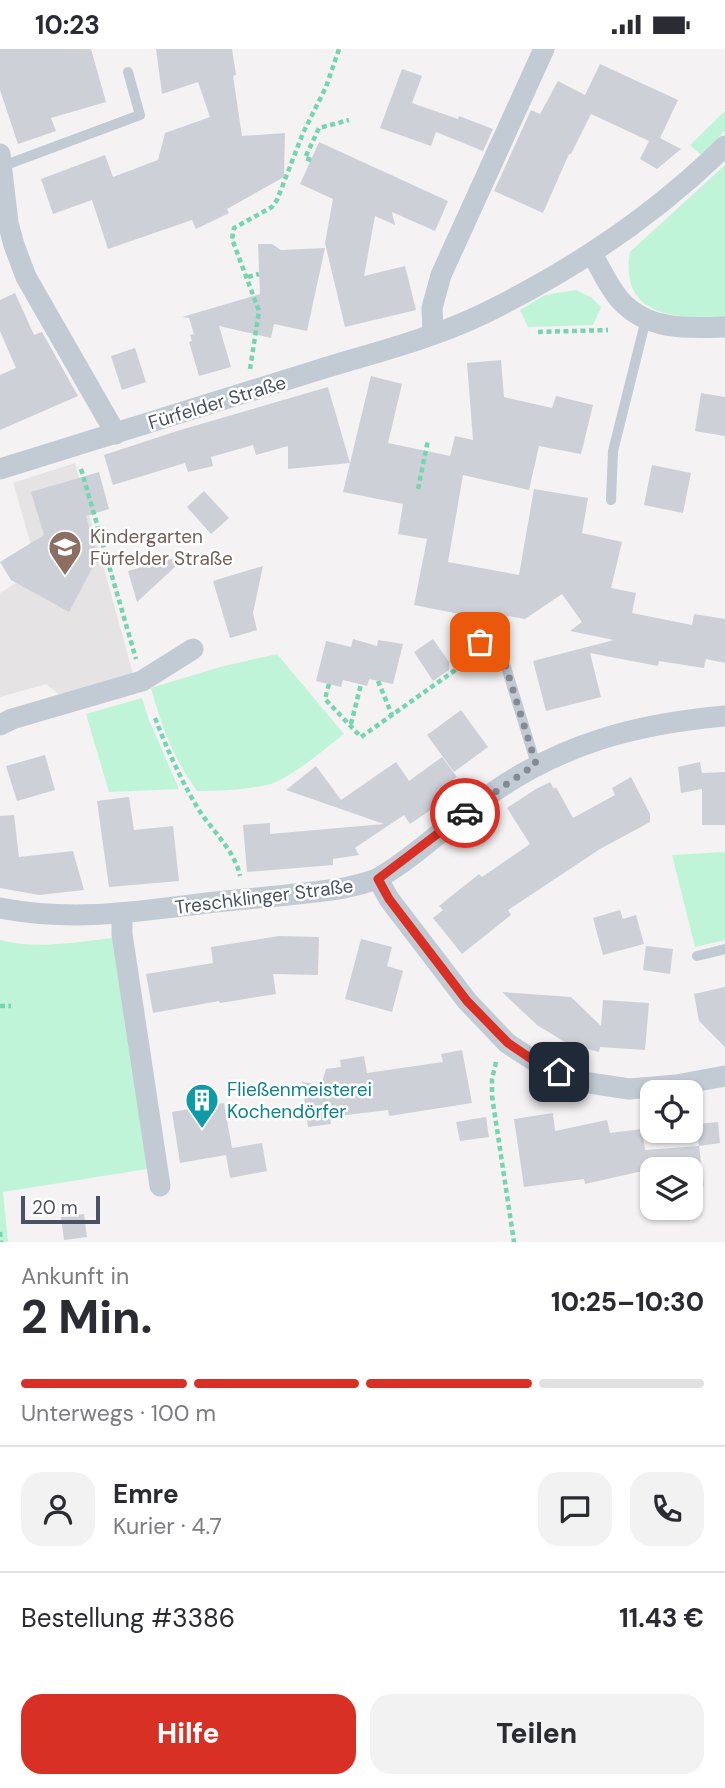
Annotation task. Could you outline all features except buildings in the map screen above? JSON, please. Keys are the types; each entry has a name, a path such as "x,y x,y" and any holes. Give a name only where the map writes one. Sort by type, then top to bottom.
{"street":[{"path":"433,333 432,308 441,275 544,49"},
{"name":"Fürfelder Straße","path":"0,469 433,333 481,315 592,254 704,167 725,146"},
{"path":"1,160 8,223 7,245 116,434"},
{"path":"592,254 621,301 646,319 675,328 725,327"},
{"path":"0,725 12,719 142,681 193,649"},
{"name":"Treschklinger Straße","path":"0,908 33,915 67,917 122,913 295,895 344,888 378,879 486,797 536,764 594,740 661,724 725,716"},
{"path":"378,879 389,899 467,1001 508,1043 536,1062 583,1082 629,1089 676,1085 725,1076"},
{"path":"122,913 121,928 160,1186"}],"lane":[{"path":"1,160 139,115 128,72"},
{"path":"611,500 613,451 646,319"},
{"path":"480,642 505,664 536,764"},
{"path":"697,956 725,949"}],"path":[{"path":"252,377 249,367 260,311 232,239 232,232 234,228 272,207 277,200 303,133 326,87 339,49"},
{"path":"311,160 305,158 319,128 349,120"},
{"path":"248,277 259,274"},
{"path":"538,332 608,330"},
{"path":"418,489 428,440"},
{"path":"79,463 137,660"},
{"path":"329,684 325,699 361,737 454,671 480,642"},
{"path":"378,681 392,715"},
{"path":"351,725 361,684"},
{"path":"155,718 173,765 198,809 238,864 240,876"},
{"path":"0,1006 11,1006"},
{"path":"508,1043 497,1059 492,1079 514,1242"},
{"path":"0,1232 1,1242"}],"shaded area":[{"name":"Kindergarten Fürfelder Straße","path":"75,463 133,674 60,695 46,684 0,697 0,593 38,569 13,483"}],"green space":[{"path":"725,111 725,131 701,155 690,145"},
{"path":"725,165 725,317 688,317 655,310 642,302 633,290 629,274 630,252"},
{"path":"576,290 592,298 601,307 593,325 528,327 520,310 545,295"},
{"path":"277,654 344,734 307,763 276,782 241,789 197,791 169,741 151,688 220,667"},
{"path":"142,698 179,789 109,792 86,714"},
{"path":"725,852 725,940 695,947 672,855"},
{"path":"113,938 147,1169 3,1192 8,1242 0,1242 0,940 42,945"}],"way so far":[{"path":"465,813 536,764 505,664 480,642"}],"place":[{"name":"Kindergarten Fürfelder Straße","path":"65,577"},
{"name":"Fließenmeisterei Kochendörfer","path":"202,1130"}],"route":[{"path":"465,813 378,879 389,899 467,1001 508,1043 536,1062 559,1072"}]}
